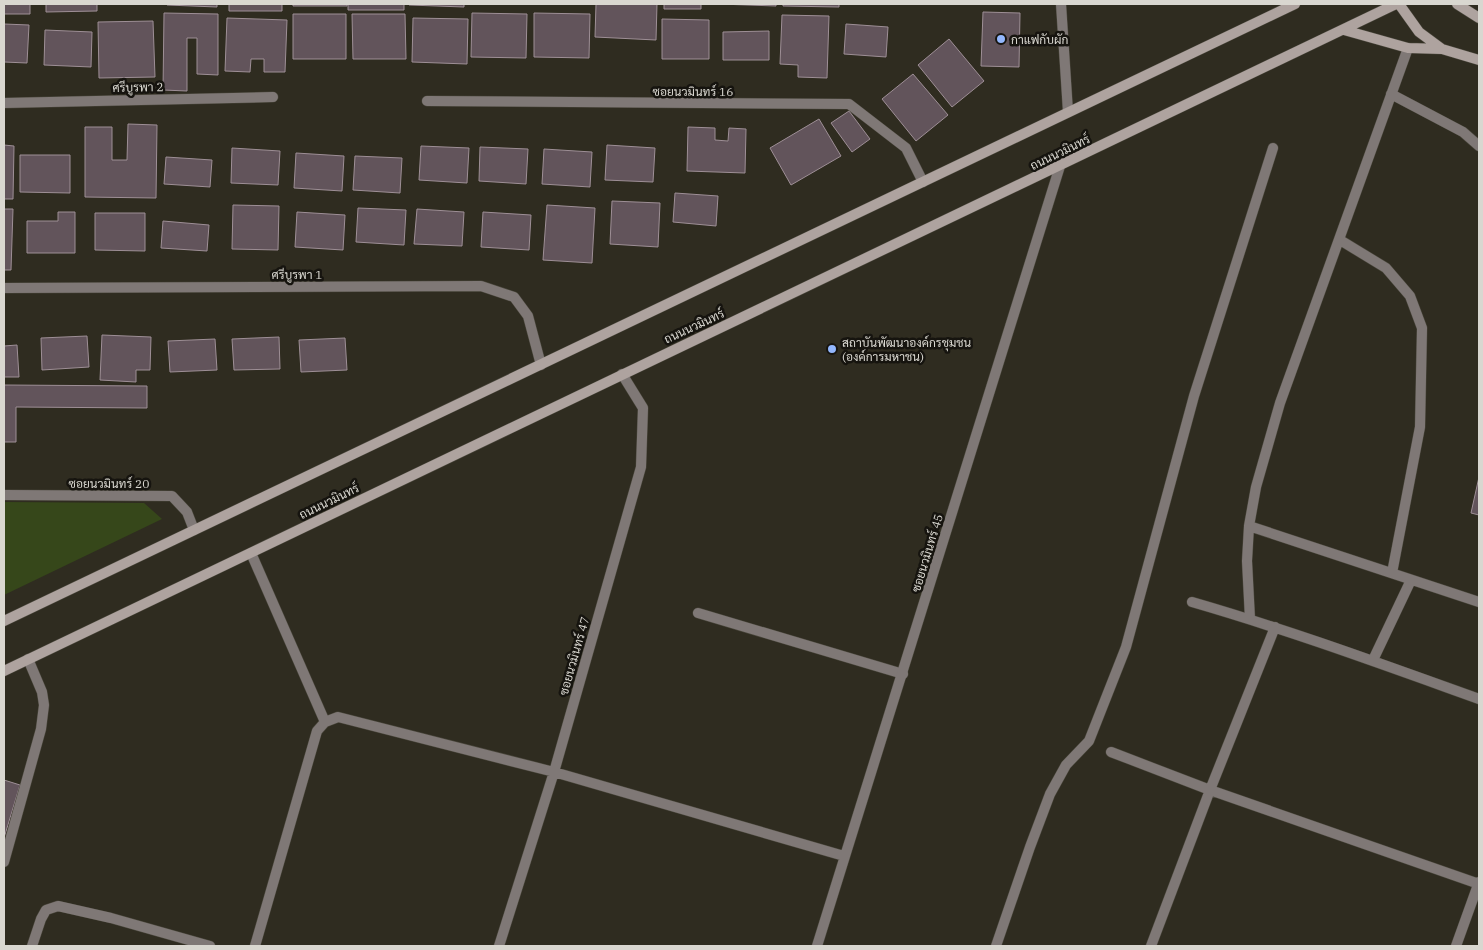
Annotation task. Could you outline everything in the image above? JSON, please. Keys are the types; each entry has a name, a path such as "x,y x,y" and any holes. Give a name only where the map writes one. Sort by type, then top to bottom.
{"main road":[{"path":"4,621 1295,4"},
{"path":"1397,4 1419,32 1442,49"},
{"name":"ถนนนวมินทร์","path":"4,671 1397,4"},
{"path":"1457,4 1479,18"},
{"path":"1344,30 1408,48 1442,49 1479,60"}],"street":[{"path":"1061,4 1068,112"},
{"path":"1250,619 1247,586 1249,526 1256,487 1280,403 1408,48"},
{"path":"1391,94 1463,132 1479,146"},
{"name":"ศรีบูรพา 2","path":"4,103 273,97"},
{"name":"ซอยนวมินทร์ 16","path":"427,101 849,104 906,148 923,182"},
{"path":"996,946 1050,794 1066,765 1089,741 1126,646 1194,396 1273,148"},
{"name":"ซอยนวมินทร์ 45","path":"817,946 1060,166"},
{"path":"1340,240 1386,268 1410,296 1422,328 1420,428 1392,573"},
{"name":"ศรีบูรพา 1","path":"4,288 481,286 514,297 528,316 541,365"},
{"name":"ซอยนวมินทร์ 47","path":"499,946 554,772 641,467 643,408 622,374"},
{"name":"ซอยนวมินทร์ 20","path":"4,495 172,496 187,512 194,530"},
{"path":"1249,526 1479,602"},
{"path":"251,553 325,722"},
{"path":"1373,660 1411,580"},
{"path":"1192,602 1275,627 1373,660 1479,699"},
{"path":"698,613 903,674"},
{"path":"1151,946 1210,790 1275,627"},
{"path":"4,862 41,728 44,705 42,692 28,659"},
{"path":"256,946 317,731 325,722 338,717 554,772 844,856"},
{"path":"1111,752 1210,790 1479,883 1456,946"},
{"path":"32,946 46,910 58,906 110,918 210,946"}],"green space":[{"path":"4,502 144,503 162,519 4,595"}],"building":[{"path":"4,4 30,4 30,14 4,14"},
{"path":"46,4 97,4 97,11 46,12"},
{"path":"217,4 217,7 167,5"},
{"path":"229,4 282,4 282,11 229,11"},
{"path":"293,4 347,4 347,6 293,6"},
{"path":"348,4 404,4 404,10 348,10"},
{"path":"464,4 464,7 409,5"},
{"path":"596,4 657,4 656,40 595,37"},
{"path":"664,4 701,4 701,9 664,9"},
{"path":"719,4 776,4 776,6"},
{"path":"783,4 839,4 839,7 783,6"},
{"name":"กาแฟกับผัก","path":"983,12 1020,13 1019,67 981,66"},
{"path":"164,13 218,14 218,75 197,74 197,38 187,38 187,91 163,90"},
{"path":"472,13 527,14 526,58 471,57"},
{"path":"534,13 590,14 589,58 534,57"},
{"path":"293,14 346,14 346,59 293,59"},
{"path":"352,14 405,14 406,59 353,59"},
{"path":"782,15 829,16 827,78 798,77 798,65 780,64"},
{"path":"227,18 287,20 285,72 264,72 264,59 251,59 250,72 225,71"},
{"path":"413,18 468,19 467,64 412,62"},
{"path":"662,19 709,20 709,59 662,59"},
{"path":"153,21 155,77 99,78 98,22"},
{"path":"4,24 29,25 27,63 4,62"},
{"path":"846,24 888,27 886,57 844,54"},
{"path":"45,30 92,32 91,67 44,65"},
{"path":"769,31 769,60 723,60 723,32"},
{"path":"949,39 984,81 952,107 918,65"},
{"path":"913,74 948,115 916,141 882,99"},
{"path":"849,111 870,139 852,152 831,123"},
{"path":"819,119 841,156 791,185 770,148"},
{"path":"128,124 157,125 156,198 85,197 85,127 112,127 112,160 127,160"},
{"path":"688,127 715,128 715,140 728,141 729,128 746,129 745,173 687,171"},
{"path":"4,145 14,146 13,199 4,199"},
{"path":"607,145 655,148 653,182 605,180"},
{"path":"421,146 469,148 467,183 419,180"},
{"path":"480,147 528,149 526,184 479,181"},
{"path":"232,148 280,151 278,185 231,183"},
{"path":"544,149 592,152 590,187 542,184"},
{"path":"296,153 344,156 342,191 294,188"},
{"path":"20,155 70,155 70,193 20,192"},
{"path":"355,156 402,158 400,193 353,190"},
{"path":"166,157 212,160 210,187 164,184"},
{"path":"675,193 718,196 716,226 673,222"},
{"path":"612,201 660,203 658,247 610,244"},
{"path":"233,205 279,206 278,250 232,249"},
{"path":"547,205 595,208 592,263 543,260"},
{"path":"358,208 406,210 404,245 356,242"},
{"path":"4,209 13,209 11,270 4,270"},
{"path":"417,209 464,212 462,246 414,244"},
{"path":"58,212 75,212 75,253 27,253 27,221 58,221"},
{"path":"297,212 345,215 343,250 295,247"},
{"path":"483,212 531,215 529,250 481,247"},
{"path":"95,213 145,213 145,251 95,250"},
{"path":"163,221 209,225 207,251 161,248"},
{"path":"102,335 151,337 150,370 136,370 136,382 100,380"},
{"path":"87,336 89,367 42,370 41,338"},
{"path":"279,337 280,369 234,370 232,339"},
{"path":"345,338 347,370 301,372 299,340"},
{"path":"215,339 217,370 170,372 168,341"},
{"path":"17,345 19,377 4,377 4,346"},
{"path":"4,385 147,386 147,408 16,407 16,442 4,442"},
{"path":"1479,477 1479,515 1471,513"},
{"path":"4,780 20,785 4,838"}],"place":[{"name":"กาแฟกับผัก","path":"1001,39"},
{"name":"สถาบันพัฒนาองค์กรชุมชน (องค์การมหาชน)","path":"832,349"}]}
